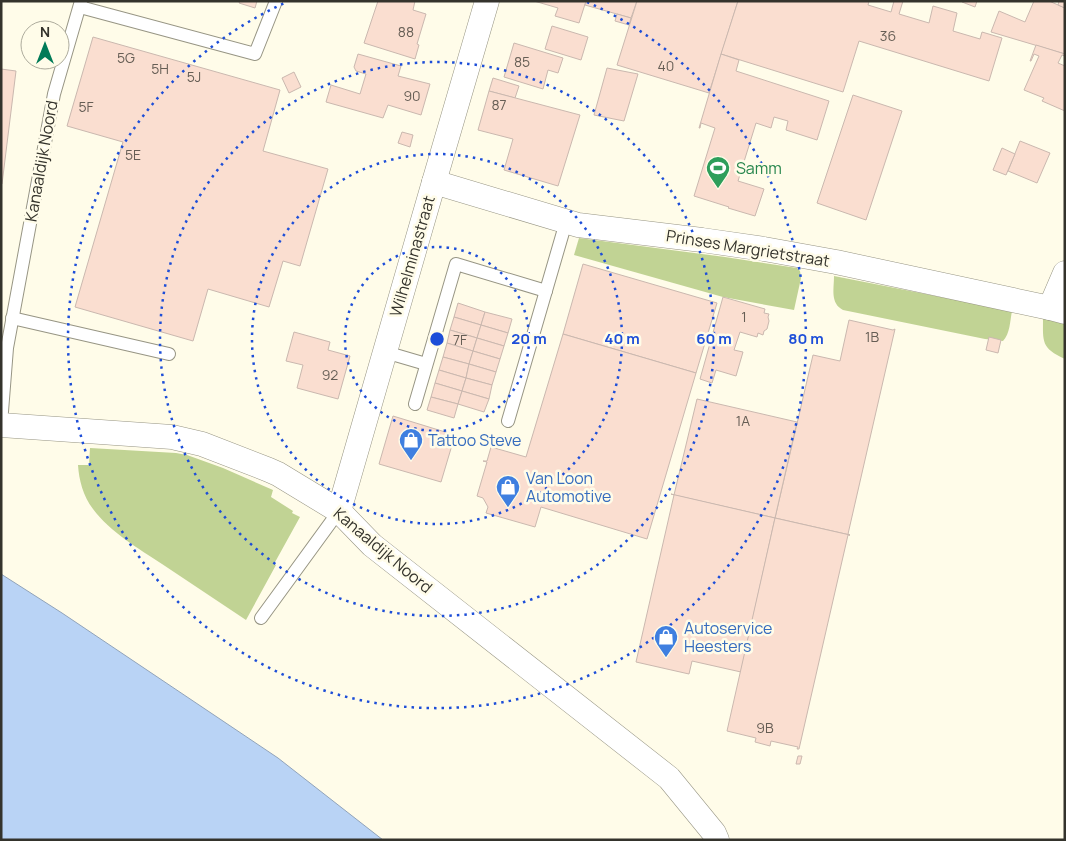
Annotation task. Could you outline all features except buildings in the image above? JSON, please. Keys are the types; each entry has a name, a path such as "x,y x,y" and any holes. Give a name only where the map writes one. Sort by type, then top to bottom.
{"street":[{"name":"Wilhelminastraat","path":"339,511 487,1"},
{"name":"Prinses Margrietstraat","path":"434,182 578,225 773,250 1058,310"},
{"path":"1058,310 1065,273"},
{"name":"Kanaaldijk Noord","path":"1,425 172,437 202,444 270,470 339,511 372,545 668,778 714,833 717,840"}],"lane":[{"name":"Kanaaldijk Noord","path":"1,425 7,348 54,94 80,4 255,54 276,1"},
{"path":"508,421 566,222"},
{"path":"415,404 456,264 546,291"},
{"path":"12,318 169,354"},
{"path":"385,352 426,364"},
{"path":"260,618 339,511"}],"green space":[{"path":"579,238 797,268 800,271 801,278 794,310 723,297 574,255"},
{"path":"834,276 1012,311 1008,331 1003,341 985,339 843,310 834,300"},
{"path":"1043,318 1065,324 1065,359 1047,348 1043,333"},
{"path":"90,448 187,455 223,468 273,490 271,497 300,517 246,620 134,546 100,517 93,509 82,488 78,465 89,465"}],"water":[{"path":"1,574 278,758 383,840 1,840"}],"place":[{"name":"Samm","path":"718,189"},
{"name":"Tattoo Steve","path":"411,461"},
{"name":"Van Loon Automotive","path":"508,508"},
{"name":"Autoservice Heesters","path":"666,658"}]}
